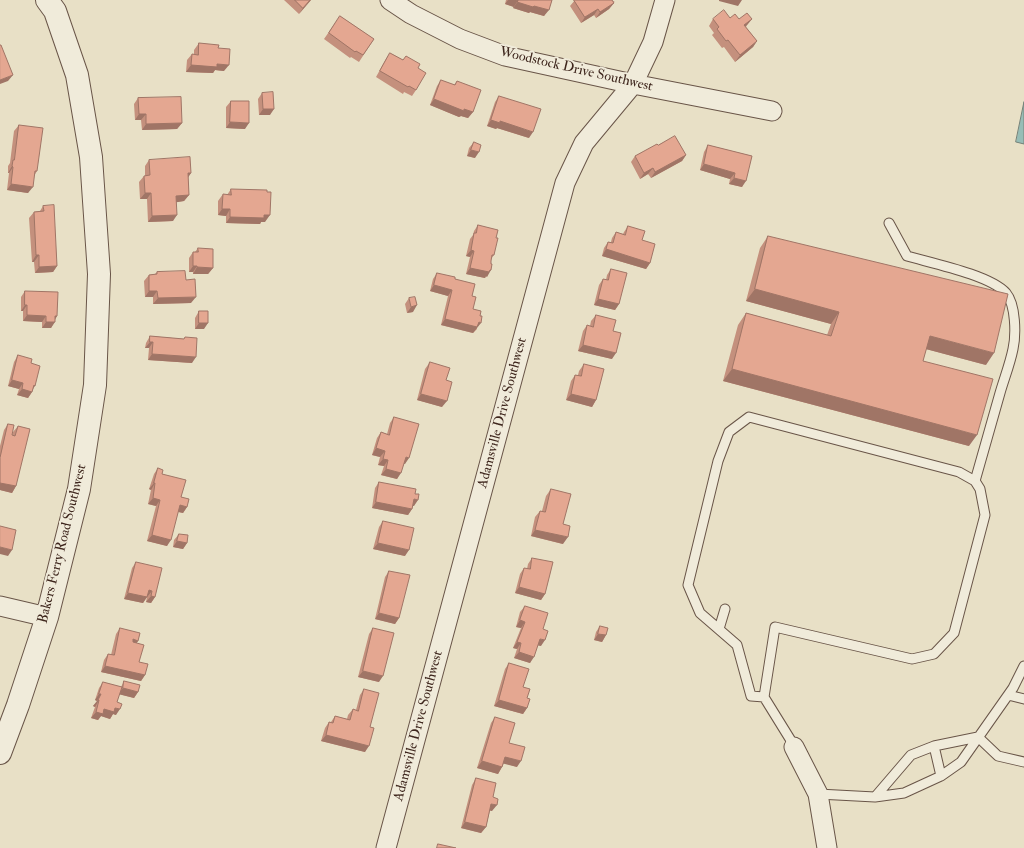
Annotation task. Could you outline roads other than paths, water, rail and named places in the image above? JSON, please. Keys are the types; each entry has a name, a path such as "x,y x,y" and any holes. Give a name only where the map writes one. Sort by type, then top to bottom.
{"street":[{"name":"Bakers Ferry Road Southwest","path":"0,753 18,705 47,617 80,481 95,385 99,274 91,157 77,75 55,12 47,0"},
{"name":"Woodstock Drive Southwest","path":"390,0 411,14 460,39 505,56 633,84 772,111"},
{"name":"Adamsville Drive Southwest","path":"386,848 565,183 584,143 633,84 654,42 665,0"},
{"path":"0,606 47,617"},
{"path":"794,747 818,794 827,848"}],"lane":[{"path":"889,223 907,256 966,272 986,280 1007,294 1013,309 1015,323 1013,349 975,481"},
{"path":"764,697 751,696 737,645 700,613 688,585 718,461 729,432 749,417 959,472 975,481 980,488 985,515 954,634 934,654 912,659 775,627 764,697 794,747"},
{"path":"719,629 725,609"},
{"path":"818,794 875,797 904,793 941,776 961,762 1008,695 1024,666"},
{"path":"1008,695 1024,699"},
{"path":"875,797 911,755 934,746 978,737"},
{"path":"978,737 998,756 1024,762"},
{"path":"934,746 941,776"}],"water":[{"path":"1024,102 1024,144 1016,142"}]}
